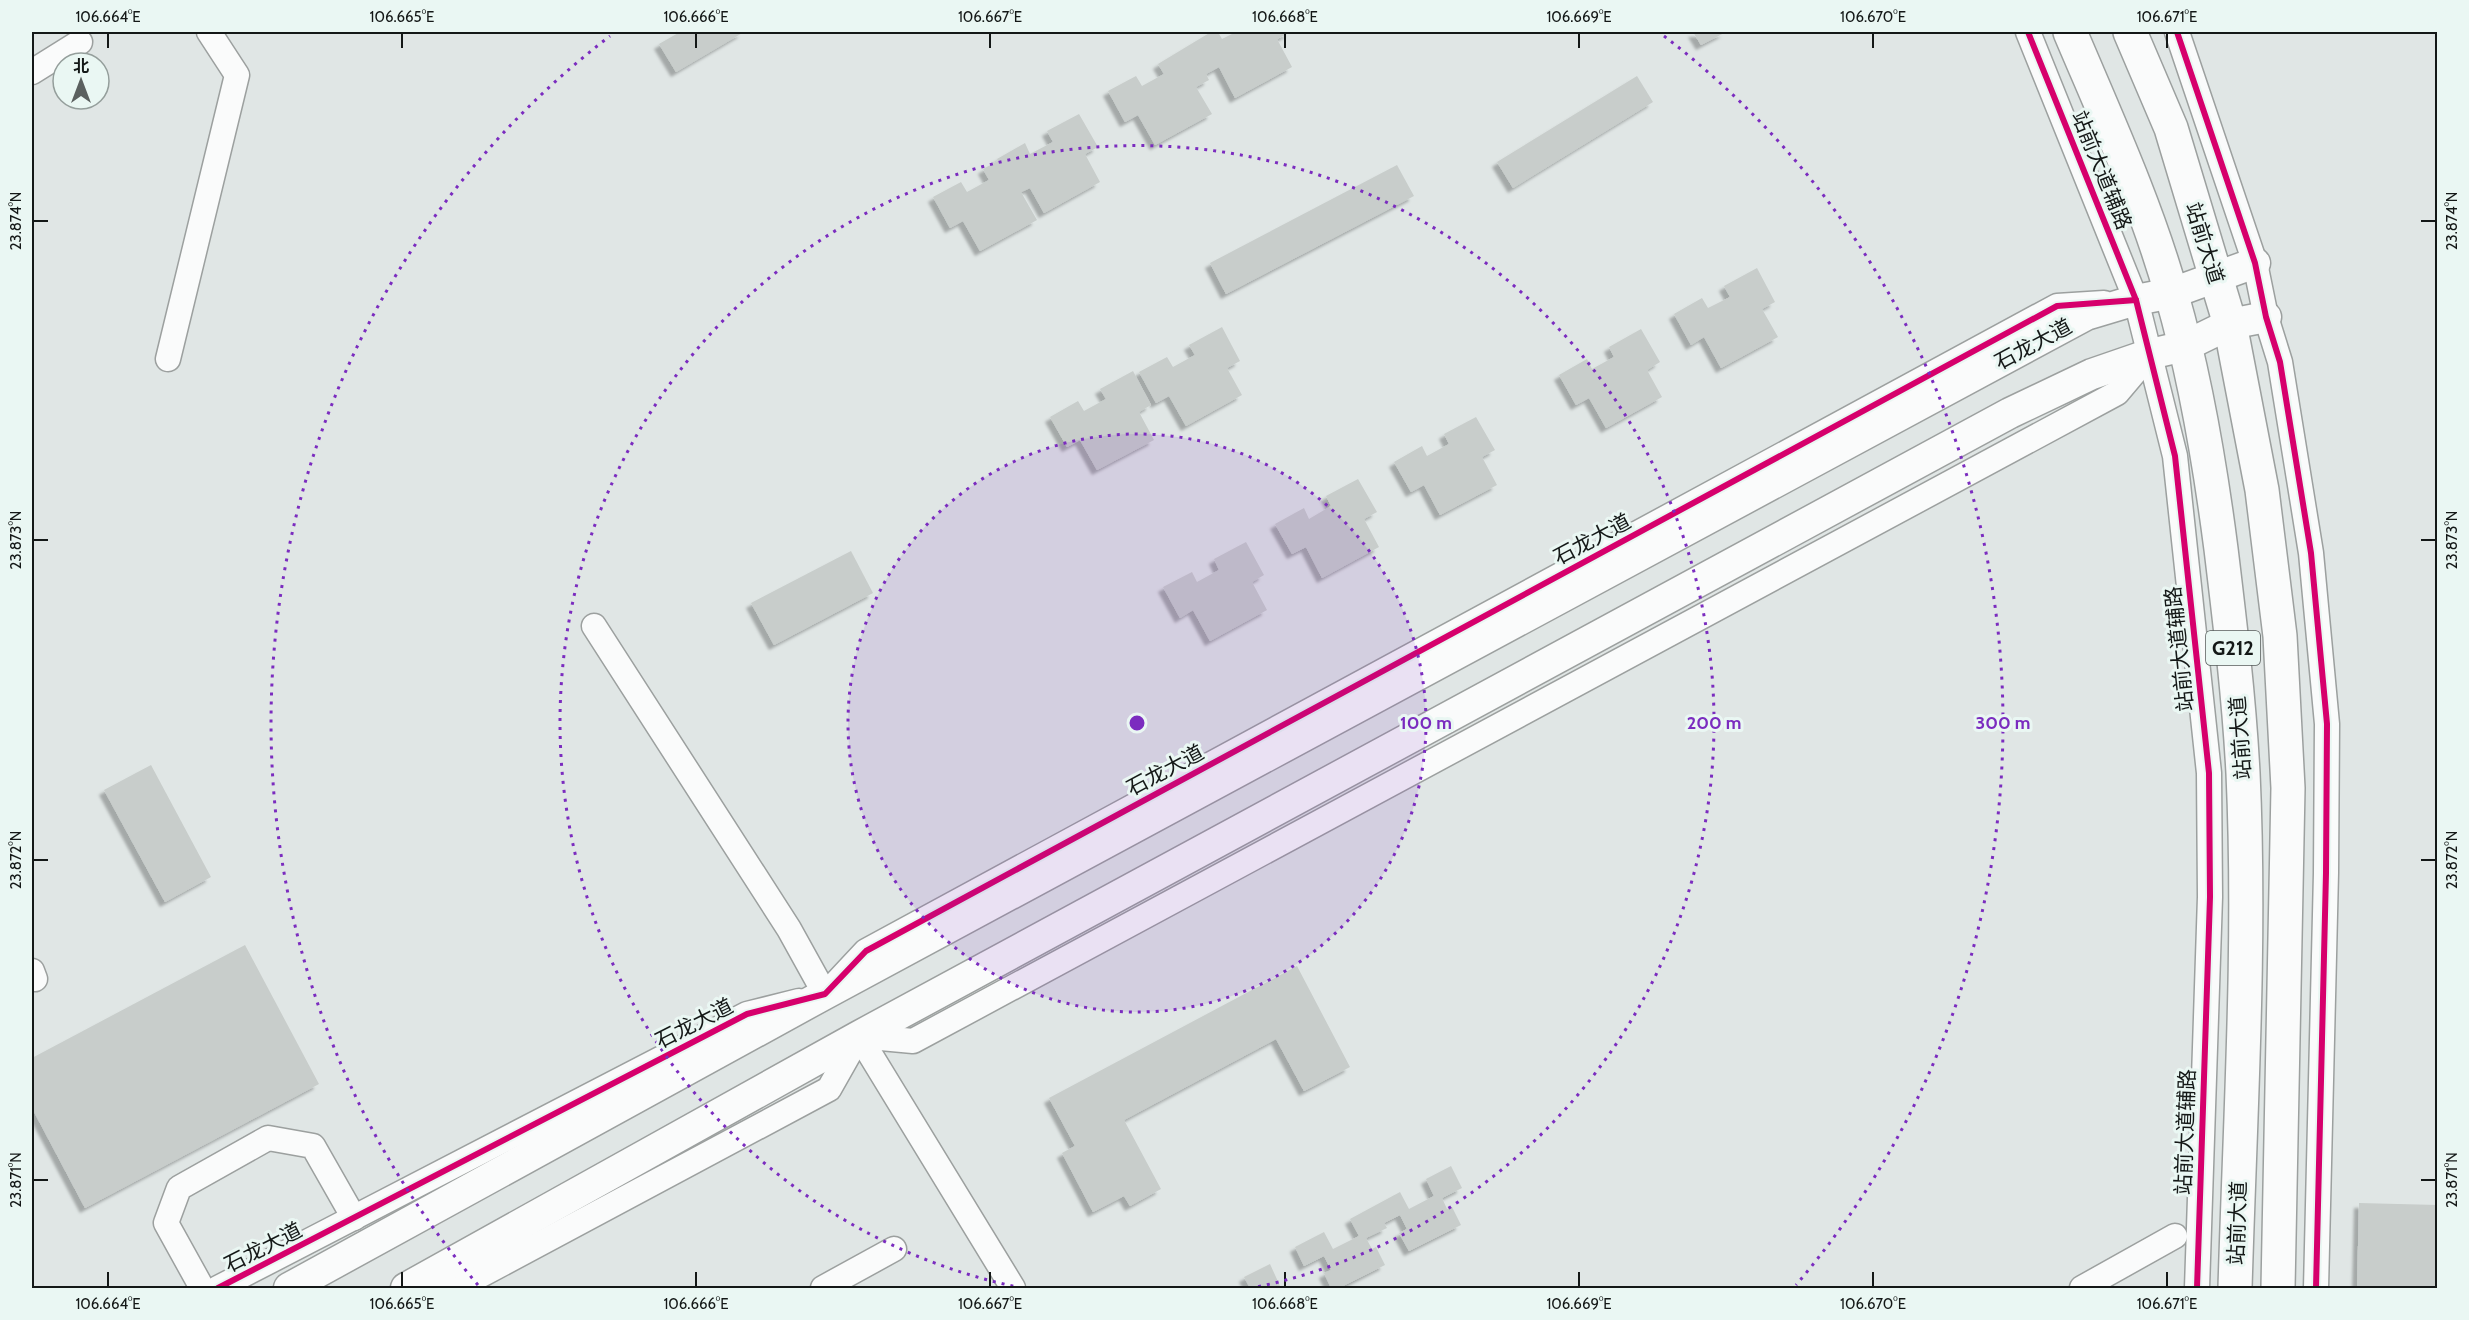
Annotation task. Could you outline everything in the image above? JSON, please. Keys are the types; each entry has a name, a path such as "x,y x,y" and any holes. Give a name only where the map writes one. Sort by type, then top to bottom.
{"highway":[{"name":"站前大道","path":"2070,32 2127,166 2172,293 2210,468 2234,652 2243,774 2245,942 2235,1288"},
{"name":"站前大道","path":"2130,32 2171,128 2229,324 2262,490 2280,636 2288,788 2278,1288"}],"main road":[{"name":"石龙大道","path":"289,1288 825,994 2086,315 2136,300 2172,293 2254,263"},
{"path":"406,1288 859,1036 2010,413 2092,374 2150,354 2185,346 2229,324 2266,317"}],"street":[{"path":"168,359 237,75 209,32"},
{"name":"站前大道辅路","path":"2028,32 2136,300 2175,456 2209,773 2210,897 2197,1288"},
{"path":"2177,32 2254,263 2266,317 2280,362 2311,553 2327,724 2326,873 2316,1288"},
{"path":"32,72 80,42"},
{"path":"594,626 789,929 825,994"},
{"name":"石龙大道","path":"218,1288 747,1014 825,994"},
{"path":"424,1288 468,1282 829,1089 859,1036 1013,1288"},
{"path":"202,1288 166,1223 179,1188 268,1138 313,1146 354,1218"},
{"path":"2082,1288 2175,1236"},
{"path":"823,1288 894,1250"}],"building":[{"path":"680,32 744,32 676,72 659,44"},
{"path":"1211,32 1218,32 1222,39 1236,32 1291,32 1277,39 1292,67 1235,98 1219,67 1206,74 1209,80 1196,87 1212,114 1155,145 1138,115 1125,122 1108,91 1136,76 1142,86 1164,74 1158,64"},
{"path":"1693,32 1726,32 1701,45"},
{"path":"1637,76 1653,102 1513,188 1497,162"},
{"path":"1079,114 1098,147 1085,154 1100,182 1044,213 1030,188 1021,192 1037,220 980,251 963,221 950,228 933,197 961,182 967,192 989,180 983,169 1025,143 1030,154 1053,142 1047,131"},
{"path":"1397,165 1414,196 1226,294 1210,263"},
{"path":"1757,268 1775,302 1762,309 1778,337 1721,368 1704,337 1691,345 1674,314 1702,298 1708,308 1730,297 1724,286"},
{"path":"1222,327 1240,361 1227,368 1242,395 1186,426 1169,396 1156,403 1139,372 1167,357 1173,367 1195,355 1189,345"},
{"path":"1641,329 1660,362 1647,370 1662,397 1606,428 1589,398 1576,405 1559,375 1587,359 1592,369 1614,357 1609,347"},
{"path":"1133,371 1151,405 1139,412 1154,440 1097,470 1080,440 1067,447 1050,417 1078,401 1084,411 1106,399 1100,389"},
{"path":"1476,417 1495,450 1482,457 1497,485 1440,515 1424,485 1411,492 1394,462 1422,446 1427,456 1449,444 1444,434"},
{"path":"1358,479 1377,512 1364,519 1379,547 1322,578 1306,547 1292,554 1275,524 1304,508 1309,519 1331,506 1326,496"},
{"path":"1246,542 1264,575 1252,582 1267,610 1210,641 1193,610 1180,618 1163,587 1192,572 1197,582 1219,570 1214,559"},
{"path":"851,551 873,593 774,645 751,603"},
{"path":"151,765 211,877 165,902 104,790"},
{"path":"245,945 319,1084 85,1208 32,1108 32,1058"},
{"path":"1297,966 1350,1067 1304,1091 1276,1039 1124,1120 1161,1189 1130,1206 1124,1196 1093,1212 1062,1153 1075,1146 1049,1098"},
{"path":"1451,1166 1462,1188 1442,1198 1447,1209 1452,1207 1461,1225 1409,1251 1399,1233 1407,1229 1400,1215 1384,1223 1387,1228 1366,1238 1372,1249 1376,1247 1385,1265 1339,1288 1331,1288 1324,1273 1331,1270 1324,1256 1304,1266 1295,1247 1324,1232 1333,1249 1359,1236 1350,1219 1400,1192 1409,1209 1434,1196 1426,1179"},
{"path":"2359,1203 2438,1205 2438,1288 2357,1288"},
{"path":"1270,1264 1280,1286 1250,1288 1244,1277"}],"cycle path":[{"path":"2028,32 2136,300 2175,456 2209,773 2210,897 2197,1288"},
{"path":"2177,32 2255,263 2266,317 2280,362 2311,553 2327,724 2326,873 2316,1288"},
{"path":"218,1288 747,1014 825,994 866,951 2057,306 2136,300"}]}
